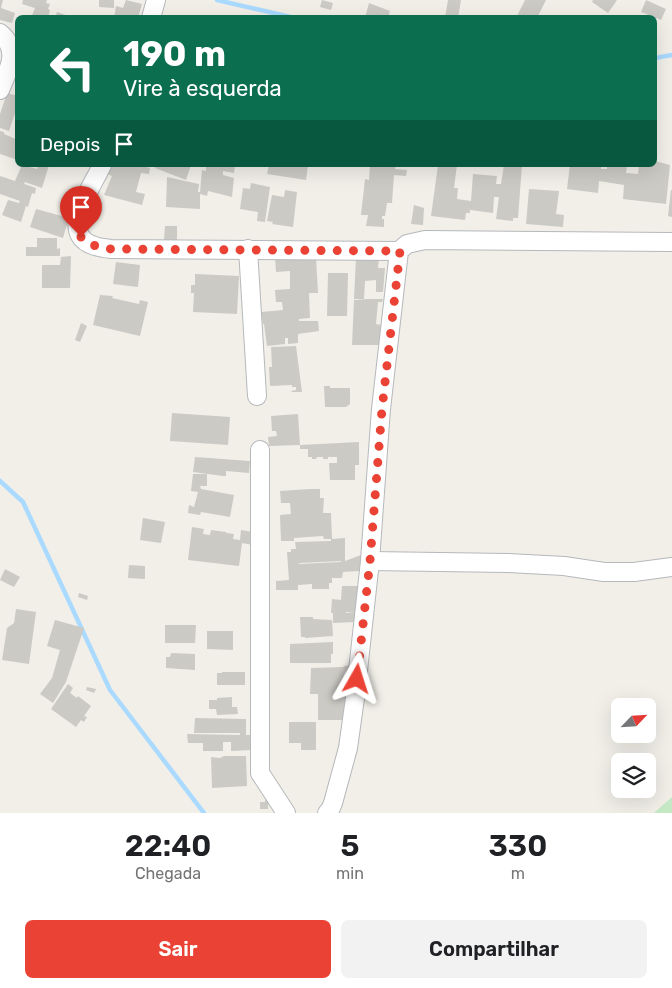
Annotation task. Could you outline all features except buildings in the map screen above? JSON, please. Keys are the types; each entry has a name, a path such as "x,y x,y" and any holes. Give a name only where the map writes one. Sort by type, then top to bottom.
{"street":[{"path":"152,15 156,0"},
{"path":"0,33 8,45 12,60 0,90"},
{"path":"101,167 77,218 81,237 86,242 95,246 111,249 400,251"},
{"path":"327,813 333,803 348,748 370,561 382,409 400,251 407,244 417,240 672,242"},
{"path":"248,249 258,396"},
{"path":"260,450 260,773 286,813"},
{"path":"370,561 508,563 564,566 604,572 634,572 672,567"}],"green space":[{"path":"672,797 672,813 654,813"}],"waterway":[{"path":"217,0 282,15"},
{"path":"657,58 672,55"},
{"path":"0,481 23,502 110,690 204,813"}],"route":[{"path":"81,237 86,242 95,246 111,249 400,251 382,409 370,561 357,679"}]}
